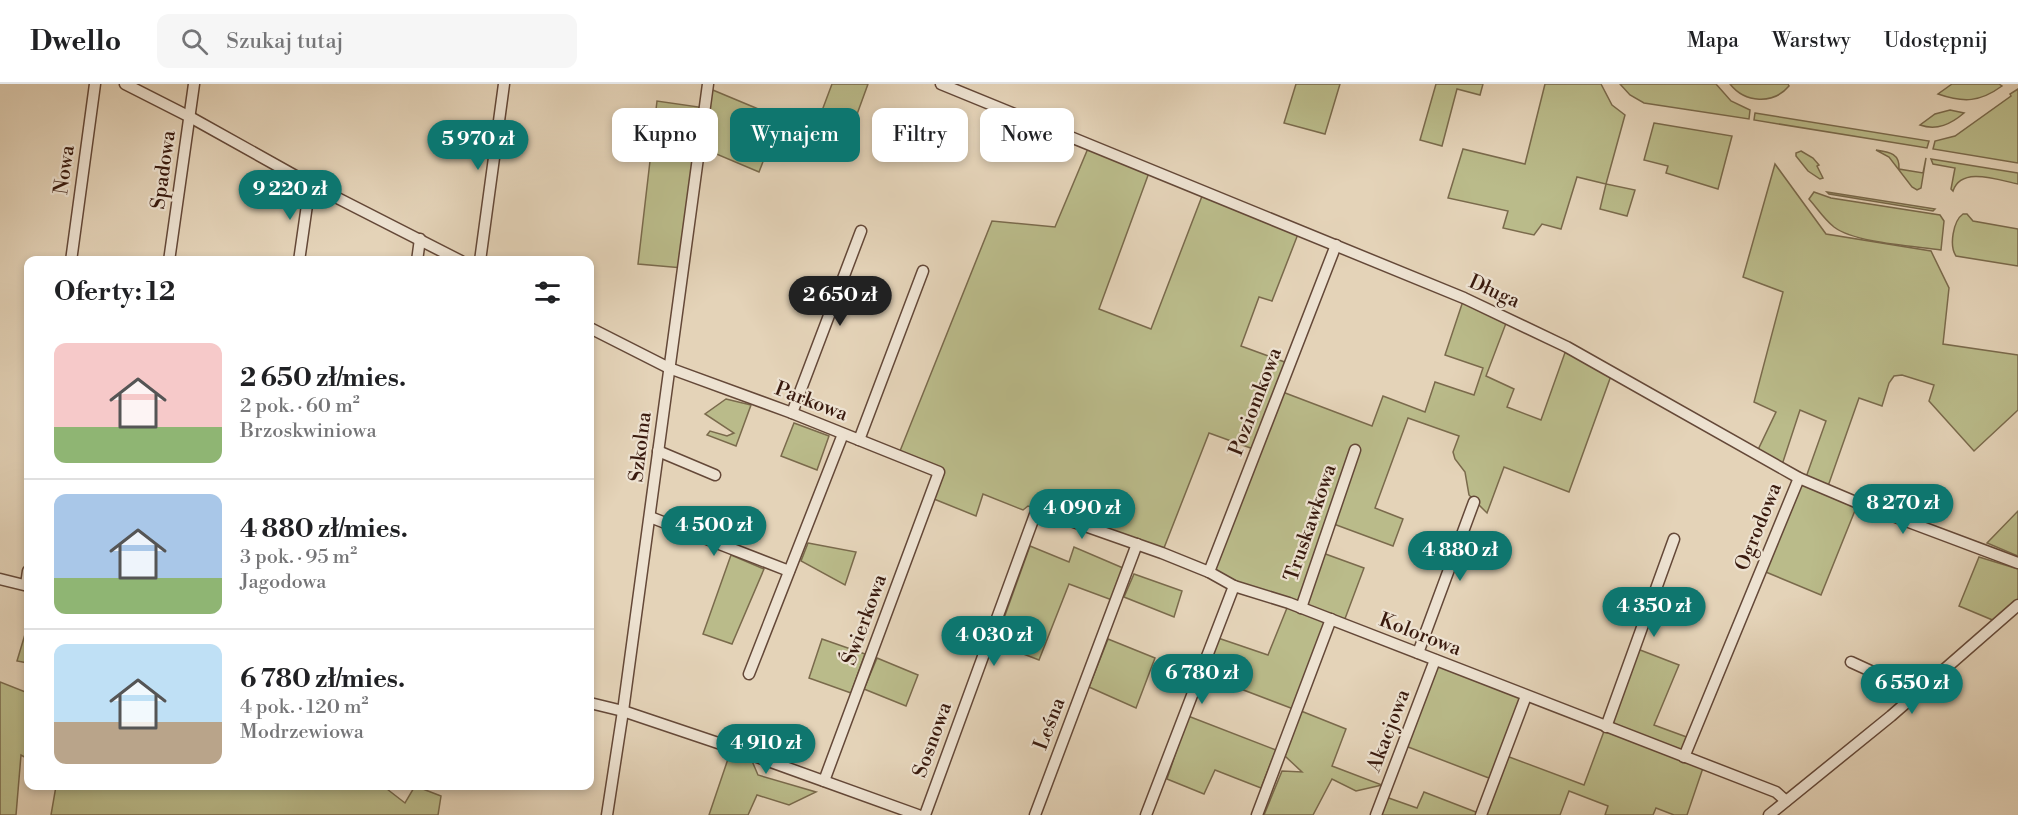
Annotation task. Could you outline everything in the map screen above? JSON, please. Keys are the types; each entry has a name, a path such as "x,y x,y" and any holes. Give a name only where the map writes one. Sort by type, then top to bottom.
{"street":[{"name":"Nowa","path":"72,256 95,84"},
{"path":"124,84 190,117 310,184 452,256"},
{"name":"Spadowa","path":"170,256 194,84"},
{"path":"481,256 504,84"},
{"name":"Szkolna","path":"607,815 650,517 708,84"},
{"name":"Długa","path":"940,84 1336,245 1508,318 1567,347 1799,478 1858,503 2018,563"},
{"path":"300,256 310,184"},
{"path":"792,413 861,231"},
{"path":"418,256 420,239"},
{"name":"Poziomkowa","path":"1209,572 1336,245"},
{"path":"859,440 923,271"},
{"name":"Parkowa","path":"594,330 669,368 792,413 939,472"},
{"path":"749,674 843,434"},
{"name":"Truskawkowa","path":"1301,608 1355,450"},
{"path":"658,451 715,475"},
{"name":"Świerkowa","path":"824,781 939,472"},
{"name":"Ogrodowa","path":"1684,757 1799,478"},
{"path":"1418,653 1474,502"},
{"name":"Kolorowa","path":"1037,509 1137,544 1209,572 1233,586 1331,619 1776,792 1786,801"},
{"name":"Sosnowa","path":"925,815 1037,509"},
{"path":"650,517 789,571"},
{"path":"1606,727 1674,539"},
{"name":"Leśna","path":"1035,815 1137,544"},
{"path":"0,579 24,584"},
{"path":"1146,815 1233,586"},
{"path":"1769,815 1891,716 2018,605"},
{"path":"1257,815 1331,619"},
{"name":"Akacjowa","path":"1376,815 1435,660"},
{"path":"1851,662 1901,685 1911,697"},
{"path":"1482,815 1526,696"},
{"path":"594,704 623,711 918,815"}],"green space":[{"path":"832,84 868,84 859,108 823,108"},
{"path":"1296,84 1340,84 1325,134 1284,123"},
{"path":"1436,84 1483,84 1480,95 1457,89 1442,146 1420,140"},
{"path":"1545,84 1601,84 1612,105 1625,115 1606,184 1577,177 1561,229 1542,224 1534,235 1503,228 1508,211 1448,198 1463,149 1525,164"},
{"path":"1620,84 1716,84 1731,101 1750,110 1749,119 1644,103 1630,95"},
{"path":"1730,84 1788,84 1789,86 1775,96 1759,99 1743,95"},
{"path":"1952,84 1999,84 2002,86 1979,98 1964,100 1938,94"},
{"path":"708,88 756,108 730,108 730,160 718,155 718,108 705,108"},
{"path":"2018,89 2018,163 1933,149 1935,141 1955,136"},
{"path":"657,101 705,108 656,108"},
{"path":"1950,110 1964,113 1938,127 1920,125 1935,114"},
{"path":"1755,113 1929,141 1927,148 1754,120"},
{"path":"1654,123 1732,136 1718,189 1666,173 1668,166 1644,160"},
{"path":"1089,146 1150,170 1099,309 1151,329 1204,191 1300,229 1272,301 1259,297 1241,346 1290,364 1280,391 1372,426 1383,396 1425,412 1435,382 1474,395 1483,368 1445,355 1464,298 1508,318 1486,376 1514,389 1507,407 1541,420 1567,347 1612,373 1569,492 1504,467 1487,513 1469,495 1465,472 1455,459 1453,452 1459,436 1408,418 1375,508 1403,519 1393,546 1331,523 1320,552 1364,568 1343,624 1331,619 1296,710 1204,675 1218,638 1268,655 1289,603 1209,572 1256,450 1209,433 1162,553 1028,506 1023,510 983,494 976,516 934,499 944,474 898,456 992,221 1055,227"},
{"path":"1876,150 1896,156 1899,169 1923,173 1926,158 1921,188 1917,190 1912,187 1889,157"},
{"path":"1801,151 1813,158 1819,165 1817,166 1823,178 1820,179 1808,171 1796,156 1796,153"},
{"path":"1931,159 2018,173 2018,184 1991,178 1972,177 1957,183 1953,191 1951,189 1955,168 1933,164"},
{"path":"650,162 698,162 683,268 638,264"},
{"path":"735,162 763,162 759,172"},
{"path":"1775,164 1826,234 1931,251 1949,288 1943,344 2018,355 2018,410 1974,451 1929,401 1934,385 1902,375 1894,376 1889,383 1882,406 1859,398 1827,489 1858,503 1821,595 1761,570 1799,478 1805,480 1826,421 1800,410 1781,468 1756,454 1776,412 1754,402 1783,292 1743,277"},
{"path":"1606,184 1635,190 1627,216 1600,209"},
{"path":"1814,192 1831,198 1940,215 1944,221 1941,250 1870,240 1844,232 1830,224 1809,199"},
{"path":"1827,192 1935,209 1933,211"},
{"path":"1963,214 1967,214 1973,221 2018,229 2018,266 1956,256 1953,234"},
{"path":"726,399 751,405 736,446 707,435 710,431 727,436 734,433 705,414"},
{"path":"794,423 829,436 817,470 781,456"},
{"path":"2018,511 2018,556 1987,543"},
{"path":"808,543 856,552 845,585 801,561"},
{"path":"1030,546 1069,562 1074,547 1123,568 1112,600 1069,584 1039,660 995,643"},
{"path":"731,555 764,569 732,644 703,634"},
{"path":"1979,557 2018,569 2018,600 1995,621 1959,606"},
{"path":"1134,574 1182,591 1174,617 1124,597"},
{"path":"24,638 24,662 17,661"},
{"path":"822,639 865,654 851,693 809,678"},
{"path":"1108,639 1155,658 1136,708 1089,687"},
{"path":"1635,648 1679,665 1654,725 1692,739 1684,757 1704,765 1687,815 1674,815 1656,808 1653,815 1605,815 1608,806 1569,791 1560,815 1376,815 1383,796 1417,808 1424,792 1481,814 1494,780 1403,745 1435,660 1526,696 1504,755 1584,785"},
{"path":"877,658 918,675 906,706 864,689"},
{"path":"0,682 24,691 24,757 21,755 16,815 0,815"},
{"path":"1301,711 1346,729 1332,766 1382,785 1356,791 1332,779 1313,815 1264,815 1282,771 1302,772 1285,756"},
{"path":"1188,716 1276,750 1261,788 1215,770 1204,794 1167,779"},
{"path":"730,753 752,761 758,775 816,792 789,805 757,795 748,815 709,815"},
{"path":"55,790 388,790 405,803 413,790 425,790 441,796 438,815 51,815"}]}
